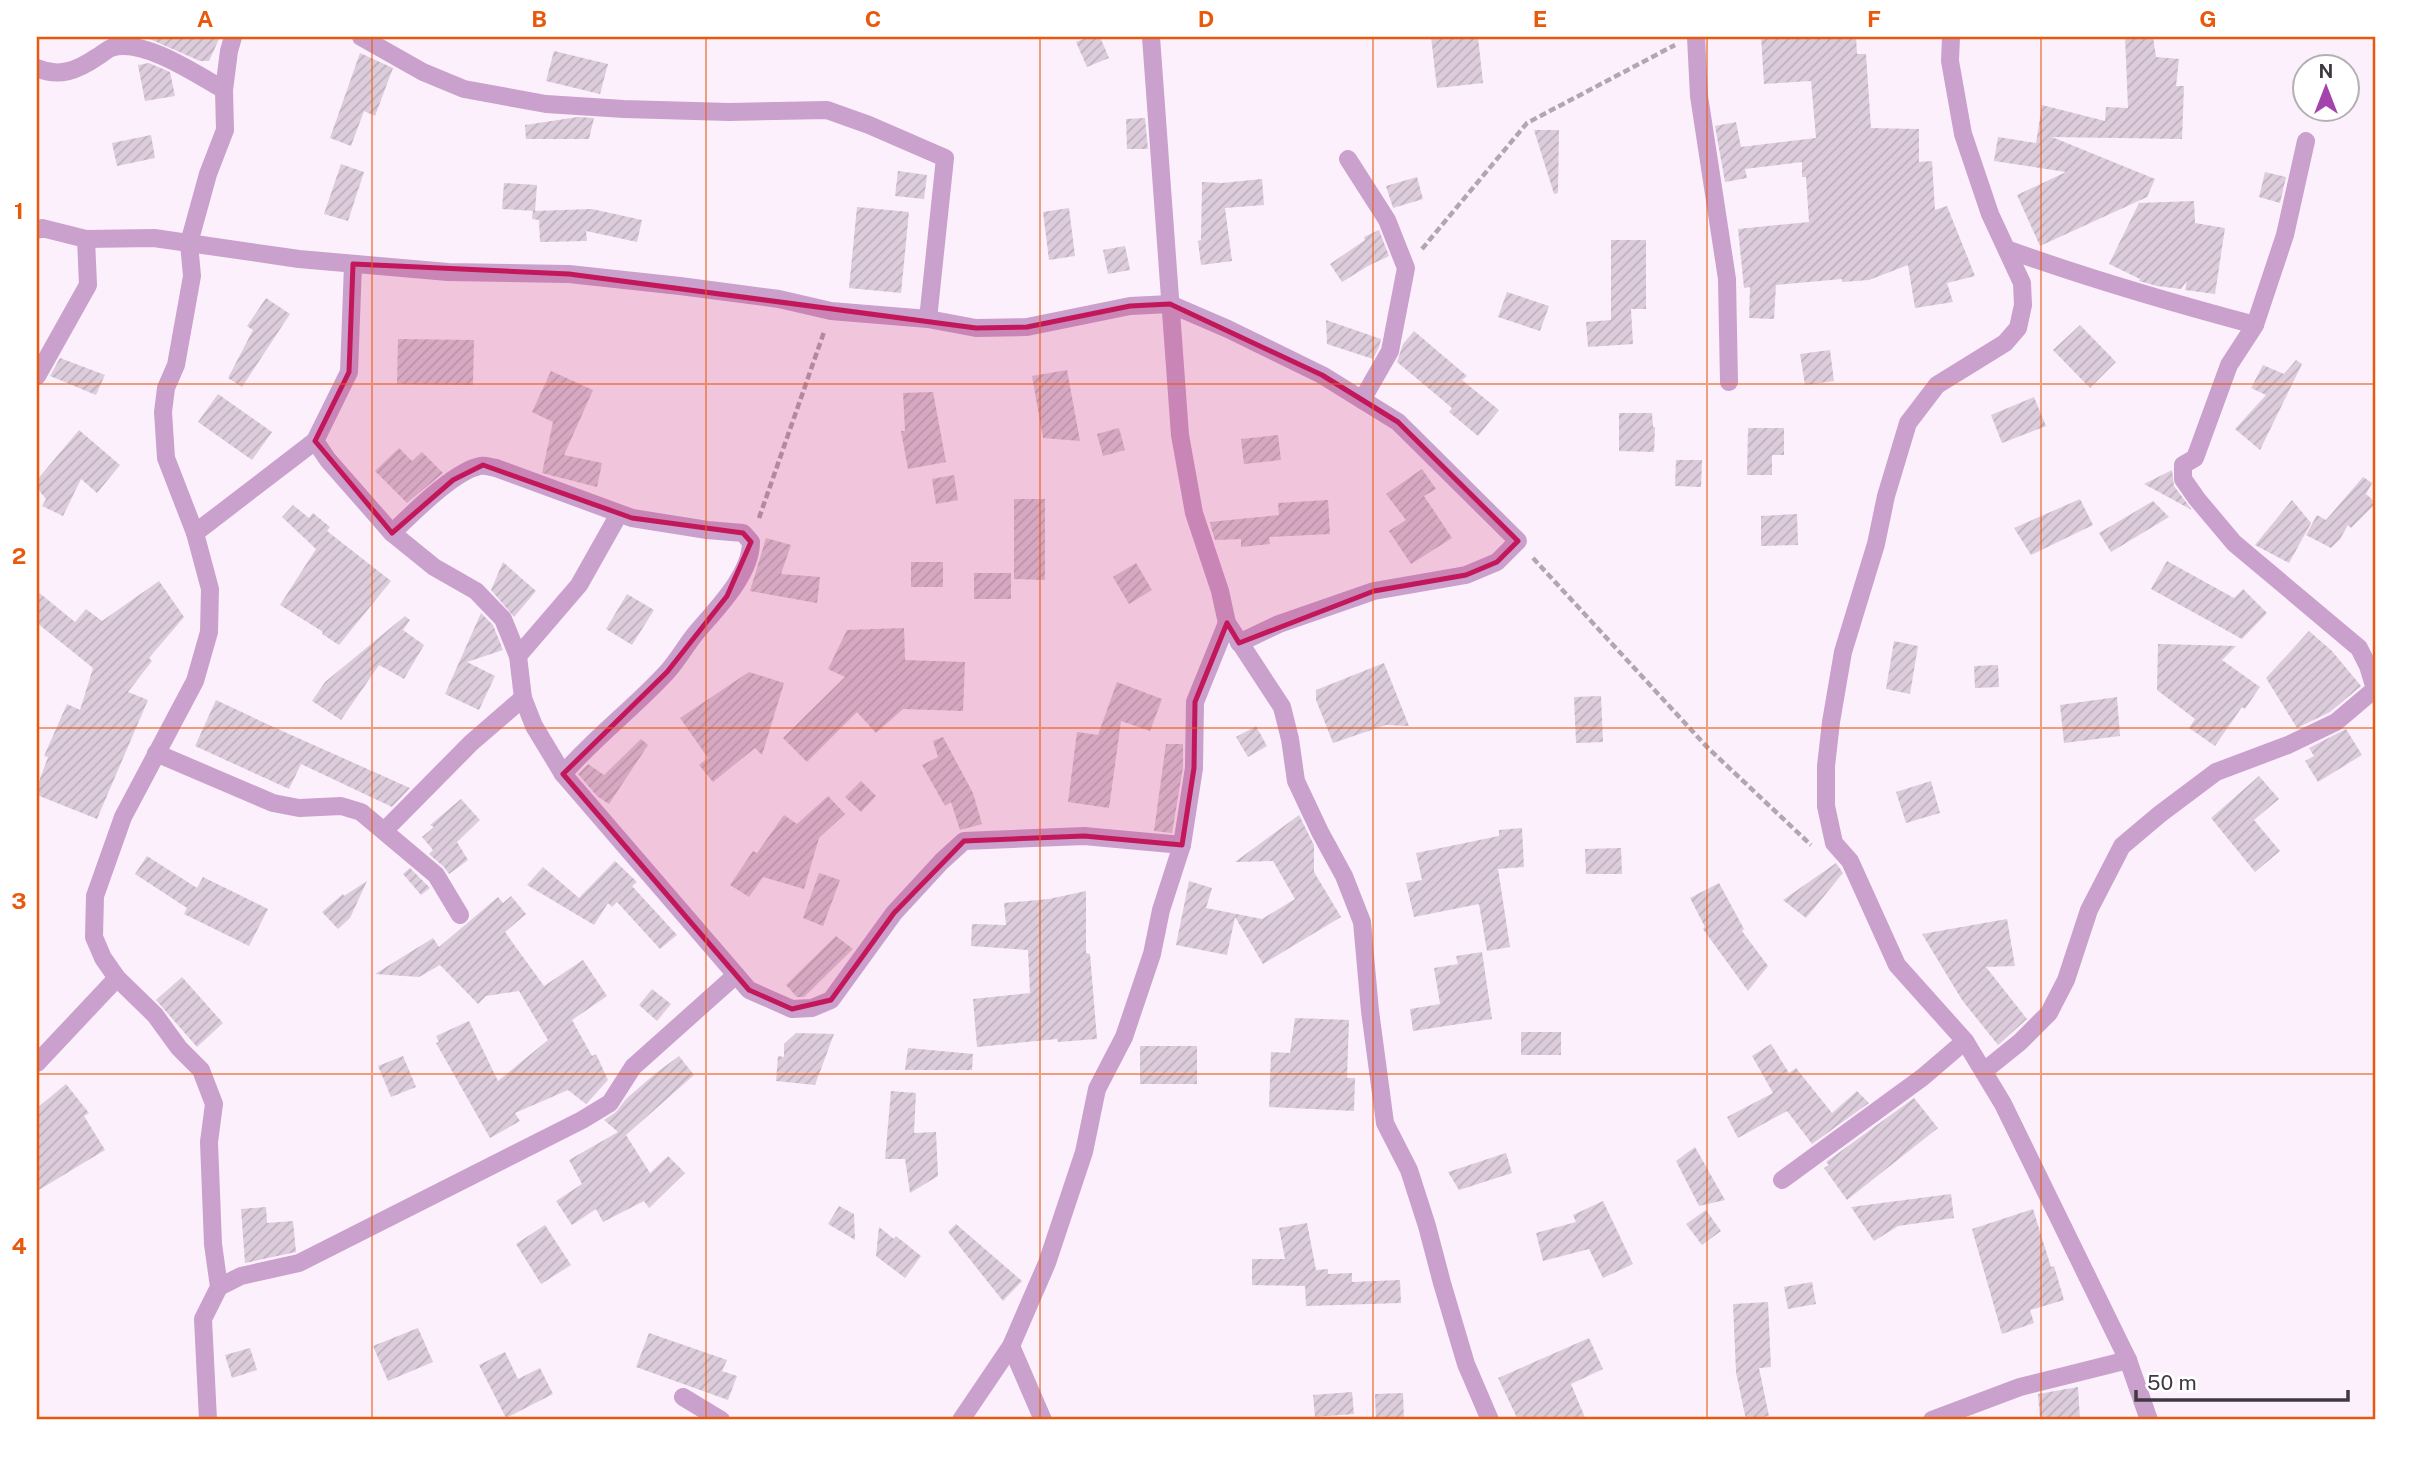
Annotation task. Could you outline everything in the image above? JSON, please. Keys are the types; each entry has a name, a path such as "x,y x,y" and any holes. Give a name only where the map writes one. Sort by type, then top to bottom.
{"street":[{"path":"208,1420 203,1319 219,1287 213,1244 209,1142 214,1104 201,1070 179,1048 155,1015 117,978 103,958 94,937 95,896 123,817 195,681 209,632 210,589 195,533 166,458 163,412 166,388 176,365 192,276 189,243 208,174 225,130 224,90 233,37"},
{"path":"361,37 423,72 464,89 546,104 624,109 729,112 827,110 945,158 928,319"},
{"path":"1151,37 1180,435 1194,513 1220,590 1227,623 1282,707 1296,781 1344,876 1362,922 1370,1012 1385,1123 1409,1170 1466,1364 1490,1420"},
{"path":"1696,37 1699,96 1727,279 1729,382"},
{"path":"1951,37 1950,61 1963,134 1990,214 2022,283 2023,305 2018,328 2005,343 1937,385 1908,423 1886,496 1876,544 1843,652 1830,722 1826,806 1834,843 1850,861 1897,965 1965,1041 2003,1104 2128,1360 2149,1420"},
{"path":"37,68 46,72 65,73 85,65 111,48 131,47 170,58 224,90"},
{"path":"1984,1071 2020,1042 2049,1013 2066,980 2089,909 2122,846 2216,772 2288,745 2336,722 2375,689 2359,648 2234,543 2196,499 2183,479 2183,465 2195,458 2229,365 2255,325 2285,234 2306,141"},
{"path":"1348,159 1387,220 1406,268 1390,352 1362,400"},
{"path":"37,230 86,239 154,238 299,259 448,272 569,274 779,299 831,311 928,319 975,328 1027,327 1130,306 1170,304 1322,375 1398,422 1518,541 1497,562 1465,575 1374,592 1279,624 1239,643"},
{"path":"37,376 88,285 86,239"},
{"path":"2009,250 2069,272 2255,325"},
{"path":"195,533 315,441 349,372 353,264"},
{"path":"315,441 328,460 393,533 434,567 476,591 503,619 518,656 523,698 534,726 563,774 749,990 792,1009 813,1008 831,1000 894,913 964,841 1084,836 1182,845"},
{"path":"393,533 453,480 470,469 483,465 619,514 681,526 743,533 751,542 751,553 727,596 667,672 586,748 563,774"},
{"path":"518,656 579,585 619,514"},
{"path":"961,1420 1011,1346 1047,1263 1084,1152 1097,1089 1124,1037 1152,954 1161,910 1182,845 1194,768 1195,702 1227,623"},
{"path":"386,831 471,743 523,698"},
{"path":"156,753 273,803 299,808 341,806 362,812 436,875 460,915"},
{"path":"219,1287 241,1276 299,1263 582,1121 610,1103 633,1067 736,975"},
{"path":"37,1063 117,978"},
{"path":"1782,1180 1923,1077 1965,1041"},
{"path":"1011,1346 1043,1420"},
{"path":"1932,1420 2020,1387 2128,1360"},
{"path":"683,1397 721,1420"}],"path":[{"path":"1406,268 1527,123 1678,43"},
{"path":"751,542 831,311"},
{"path":"1518,541 1707,747 1820,854"}],"highlighted area":[{"path":"353,264 569,274 976,328 1027,327 1130,306 1170,304 1322,375 1398,422 1518,541 1497,562 1466,575 1374,591 1239,643 1227,623 1195,702 1194,768 1182,845 1084,836 964,841 894,913 831,1000 792,1009 773,1003 749,990 563,774 667,672 727,596 751,542 743,533 632,518 483,465 453,480 392,533 315,441 349,372"}],"building":[{"path":"145,37 220,37 209,61 200,61"},
{"path":"1088,37 1100,37 1109,58 1087,67 1076,42"},
{"path":"1431,37 1478,37 1483,83 1437,88"},
{"path":"1761,37 1856,37 1857,54 1866,54 1871,128 1919,129 1919,162 1932,161 1935,210 1947,206 1975,276 1947,283 1953,302 1915,308 1908,265 1869,280 1842,282 1842,279 1776,285 1774,319 1749,318 1750,287 1744,288 1738,229 1809,222 1806,177 1802,177 1802,162 1745,169 1747,178 1725,182 1715,126 1736,122 1741,147 1816,138 1811,81 1764,84"},
{"path":"2125,37 2153,37 2156,57 2179,59 2176,86 2184,86 2182,139 2052,137 2155,179 2147,197 2040,246 2017,195 2066,172 1994,161 1998,137 2036,143 2042,105 2105,121 2106,107 2128,108"},
{"path":"554,51 608,64 600,94 546,81"},
{"path":"360,53 393,68 375,116 364,111 351,146 330,138"},
{"path":"149,63 170,72 175,96 145,101 138,65"},
{"path":"578,117 594,118 589,139 526,139 525,125"},
{"path":"1145,118 1148,149 1127,149 1126,119"},
{"path":"1534,130 1559,130 1558,193 1554,194"},
{"path":"151,135 155,158 117,166 112,143"},
{"path":"341,164 364,172 348,221 324,214"},
{"path":"898,171 927,175 924,199 895,196"},
{"path":"2265,172 2286,177 2280,203 2259,197"},
{"path":"1417,177 1423,199 1393,208 1386,186"},
{"path":"1262,179 1264,205 1225,208 1232,261 1201,265 1198,241 1201,240 1202,182"},
{"path":"504,183 537,185 535,211 502,209"},
{"path":"2194,201 2195,223 2225,228 2215,294 2185,290 2187,281 2181,289 2139,281 2140,279 2109,264 2139,203"},
{"path":"857,207 909,212 901,293 849,288"},
{"path":"1069,208 1075,256 1049,260 1043,212"},
{"path":"592,209 642,220 637,242 586,231 587,241 540,242 539,220 532,219 533,211"},
{"path":"1379,230 1389,256 1342,282 1330,264 1365,240 1364,237"},
{"path":"1611,240 1646,240 1646,309 1631,309 1633,344 1588,347 1586,322 1611,320"},
{"path":"1125,246 1130,270 1108,274 1103,250"},
{"path":"1507,292 1549,306 1540,331 1498,317"},
{"path":"266,298 290,314 242,387 228,378 253,330 247,326"},
{"path":"1326,320 1381,339 1373,359 1327,344"},
{"path":"2080,325 2116,362 2090,388 2053,350"},
{"path":"1414,331 1467,376 1462,380 1499,410 1478,436 1449,412 1452,408 1397,362 1403,344"},
{"path":"398,339 474,340 473,385 397,384"},
{"path":"1830,350 1834,381 1805,385 1800,354"},
{"path":"60,358 105,375 96,395 50,376"},
{"path":"2296,360 2302,364 2260,450 2235,429 2266,395 2251,388 2263,365 2284,374"},
{"path":"1067,370 1080,441 1043,438 1032,376"},
{"path":"551,371 593,390 564,455 602,463 597,487 542,473 553,422 532,412"},
{"path":"933,392 946,462 908,469 901,431 905,431 903,393"},
{"path":"218,394 272,432 252,460 198,422"},
{"path":"2034,397 2046,426 2002,443 1991,415"},
{"path":"1619,413 1652,413 1655,427 1654,452 1619,451"},
{"path":"1119,428 1125,450 1103,456 1097,434"},
{"path":"1748,428 1784,428 1784,455 1772,455 1772,475 1747,475"},
{"path":"79,430 120,465 97,493 81,479 63,516 42,506 46,499 37,488 37,480"},
{"path":"1278,435 1281,460 1244,464 1241,439"},
{"path":"399,448 412,461 422,452 443,473 407,503 375,471"},
{"path":"1676,460 1702,460 1701,487 1675,486"},
{"path":"1422,469 1436,489 1424,496 1452,538 1411,564 1389,531 1406,520 1386,494"},
{"path":"2172,470 2174,486 2192,510 2144,484"},
{"path":"954,475 958,500 936,504 932,479"},
{"path":"2363,477 2372,483 2366,494 2376,503 2351,528 2348,525 2331,548 2306,535 2317,515 2326,520"},
{"path":"1014,499 1045,499 1045,580 1014,579"},
{"path":"2080,499 2093,525 2031,555 2014,528"},
{"path":"1328,500 1330,534 1269,537 1270,544 1241,547 1241,539 1215,540 1211,527 1210,522 1279,515 1278,503"},
{"path":"2292,500 2311,523 2289,563 2255,545"},
{"path":"2153,501 2169,517 2111,552 2099,533"},
{"path":"293,505 309,518 313,513 330,527 327,531 391,581 339,645 280,605 316,549 282,517"},
{"path":"1797,514 1798,545 1761,546 1761,516"},
{"path":"766,538 791,545 781,574 820,577 817,603 750,591"},
{"path":"2167,561 2234,598 2243,589 2267,613 2242,639 2151,589"},
{"path":"503,562 536,591 514,617 491,590"},
{"path":"911,562 943,562 943,587 911,587"},
{"path":"1136,563 1152,590 1129,604 1113,577"},
{"path":"974,573 1011,573 1011,599 974,599"},
{"path":"159,581 184,617 149,658 152,661 128,692 148,700 97,819 37,795 37,787 48,757 44,756 67,704 80,710 93,668 37,623 37,591 75,622 86,609 102,621"},
{"path":"627,594 654,610 632,645 606,629"},
{"path":"481,613 493,625 503,650 467,662 495,676 479,710 445,694"},
{"path":"405,616 410,620 403,630 424,645 404,679 379,665 341,720 312,701 325,682"},
{"path":"904,628 905,660 965,662 963,711 903,709 876,733 857,712 807,762 783,738 845,677 828,669 847,630"},
{"path":"2309,631 2332,651 2361,686 2330,712 2297,728 2266,678"},
{"path":"1894,641 1918,646 1910,694 1886,689"},
{"path":"2158,644 2236,646 2222,660 2260,687 2245,709 2242,707 2215,746 2189,728 2195,719 2157,690"},
{"path":"1384,663 1409,726 1386,725 1333,743 1316,700 1316,690"},
{"path":"1998,665 1999,687 1975,688 1974,666"},
{"path":"749,672 784,683 762,755 755,748 713,782 699,765 708,758 680,718"},
{"path":"1117,682 1162,699 1150,731 1121,721 1109,808 1068,802 1077,732 1098,735"},
{"path":"1601,696 1603,742 1576,743 1574,697"},
{"path":"2117,697 2120,736 2064,743 2060,705"},
{"path":"216,700 410,788 392,807 301,764 289,789 195,746"},
{"path":"1256,726 1267,746 1248,757 1236,737"},
{"path":"2346,729 2362,755 2318,782 2305,761 2314,756 2309,748"},
{"path":"943,737 973,793 982,824 960,830 951,802 945,806 922,765 938,757 933,741"},
{"path":"641,739 648,745 609,804 597,796 578,774 588,764 604,775"},
{"path":"1166,744 1183,744 1183,767 1172,833 1154,831"},
{"path":"2259,776 2279,799 2254,820 2280,851 2255,872 2211,818"},
{"path":"861,781 876,796 861,812 845,797"},
{"path":"1931,781 1940,813 1906,823 1896,792"},
{"path":"828,796 845,814 819,838 804,889 763,877 749,897 730,885 753,851 757,853 784,815 797,824"},
{"path":"461,799 480,820 457,842 468,860 449,874 429,854 433,850 422,837 434,827 430,825"},
{"path":"1299,815 1314,845 1314,872 1341,917 1263,964 1235,917 1227,955 1176,945 1189,881 1212,888 1206,908 1262,919 1295,899 1273,861 1235,862"},
{"path":"1522,828 1524,867 1498,869 1510,947 1487,951 1479,904 1414,917 1406,883 1422,880 1416,853 1499,836 1499,830"},
{"path":"1621,848 1622,874 1586,874 1585,849"},
{"path":"147,856 197,888 203,877 268,909 249,946 184,914 187,908 135,874"},
{"path":"615,861 637,882 632,886 677,935 660,949 617,902 612,907 608,903 594,925 527,885 543,867 579,898"},
{"path":"1836,863 1843,873 1806,918 1783,900"},
{"path":"410,868 430,888 421,895 403,874"},
{"path":"819,873 840,880 823,926 803,918"},
{"path":"367,881 350,918 338,929 322,912 343,894 344,896"},
{"path":"1719,883 1744,929 1742,931 1768,966 1748,991 1703,929 1705,927 1690,898"},
{"path":"1086,891 1086,953 1090,954 1097,1039 1058,1042 1057,1039 977,1047 973,999 1030,993 1028,950 971,946 972,924 1006,925 1004,903 1049,899"},
{"path":"511,896 526,914 505,932 544,986 583,960 607,996 572,1020 592,1056 596,1054 608,1080 586,1104 568,1090 515,1113 520,1121 490,1138 436,1043 439,1042 436,1036 469,1021 498,1081 548,1040 519,991 486,996 478,1004 440,965 419,977 375,974 433,938 439,947 498,897 503,903"},
{"path":"2007,919 2015,966 1986,967 2027,1019 1998,1045 1962,1000 1922,934"},
{"path":"836,936 853,949 804,997 797,997 786,985"},
{"path":"1482,952 1492,1019 1413,1031 1410,1009 1440,1004 1434,968 1458,964 1456,956"},
{"path":"182,977 223,1023 197,1047 156,1000"},
{"path":"652,989 671,1004 657,1021 639,1005"},
{"path":"1295,1018 1349,1020 1347,1078 1355,1078 1354,1111 1269,1107 1271,1052 1290,1053"},
{"path":"1521,1032 1561,1032 1561,1055 1521,1055"},
{"path":"796,1033 834,1034 815,1085 776,1081 778,1056 784,1057 784,1044"},
{"path":"1771,1044 1789,1073 1796,1068 1832,1113 1857,1091 1869,1103 1812,1144 1787,1111 1738,1138 1727,1117 1773,1093 1752,1056"},
{"path":"1140,1046 1197,1046 1197,1084 1140,1084"},
{"path":"908,1048 973,1054 972,1070 905,1070"},
{"path":"403,1056 416,1087 391,1097 378,1066"},
{"path":"679,1056 694,1075 626,1135 650,1173 668,1156 685,1173 649,1208 644,1201 603,1222 596,1209 572,1225 556,1201 582,1184 569,1160 618,1132 604,1120"},
{"path":"66,1084 89,1113 84,1116 105,1150 37,1191 37,1108"},
{"path":"891,1091 916,1093 914,1133 936,1132 938,1176 910,1193 905,1159 885,1159"},
{"path":"1914,1098 1938,1128 1847,1200 1824,1168 1829,1165 1826,1162"},
{"path":"1695,1147 1725,1200 1699,1206 1676,1161"},
{"path":"1506,1153 1512,1173 1459,1190 1448,1172"},
{"path":"1951,1194 1954,1218 1898,1226 1874,1241 1851,1207"},
{"path":"1603,1201 1633,1264 1603,1278 1589,1249 1543,1261 1536,1233 1576,1222 1573,1215"},
{"path":"839,1206 854,1214 855,1240 828,1224"},
{"path":"266,1207 267,1223 293,1221 296,1252 245,1263 241,1209"},
{"path":"2033,1209 2064,1300 2030,1310 2034,1323 2002,1334 1972,1229"},
{"path":"1706,1210 1721,1231 1702,1245 1686,1224"},
{"path":"1307,1223 1316,1270 1328,1269 1328,1274 1352,1273 1352,1282 1400,1280 1401,1303 1306,1306 1305,1286 1252,1285 1252,1259 1285,1259 1279,1228"},
{"path":"956,1224 1022,1281 1003,1301 948,1232"},
{"path":"545,1225 571,1265 541,1284 516,1244"},
{"path":"879,1227 894,1239 896,1236 921,1256 905,1278 876,1256"},
{"path":"1812,1282 1816,1304 1788,1309 1784,1287"},
{"path":"1768,1302 1771,1367 1759,1368 1769,1416 1746,1420 1736,1372 1733,1304"},
{"path":"418,1328 433,1362 388,1381 373,1346"},
{"path":"649,1333 727,1360 722,1371 737,1376 728,1400 636,1367"},
{"path":"1589,1338 1603,1369 1571,1384 1586,1420 1518,1420 1498,1378"},
{"path":"250,1348 257,1370 232,1378 225,1355"},
{"path":"505,1352 518,1379 540,1368 553,1394 506,1418 479,1365"},
{"path":"2078,1387 2080,1420 2040,1420 2038,1394"},
{"path":"1352,1392 1354,1414 1315,1417 1313,1395"},
{"path":"1403,1393 1404,1420 1376,1420 1375,1394"}]}
